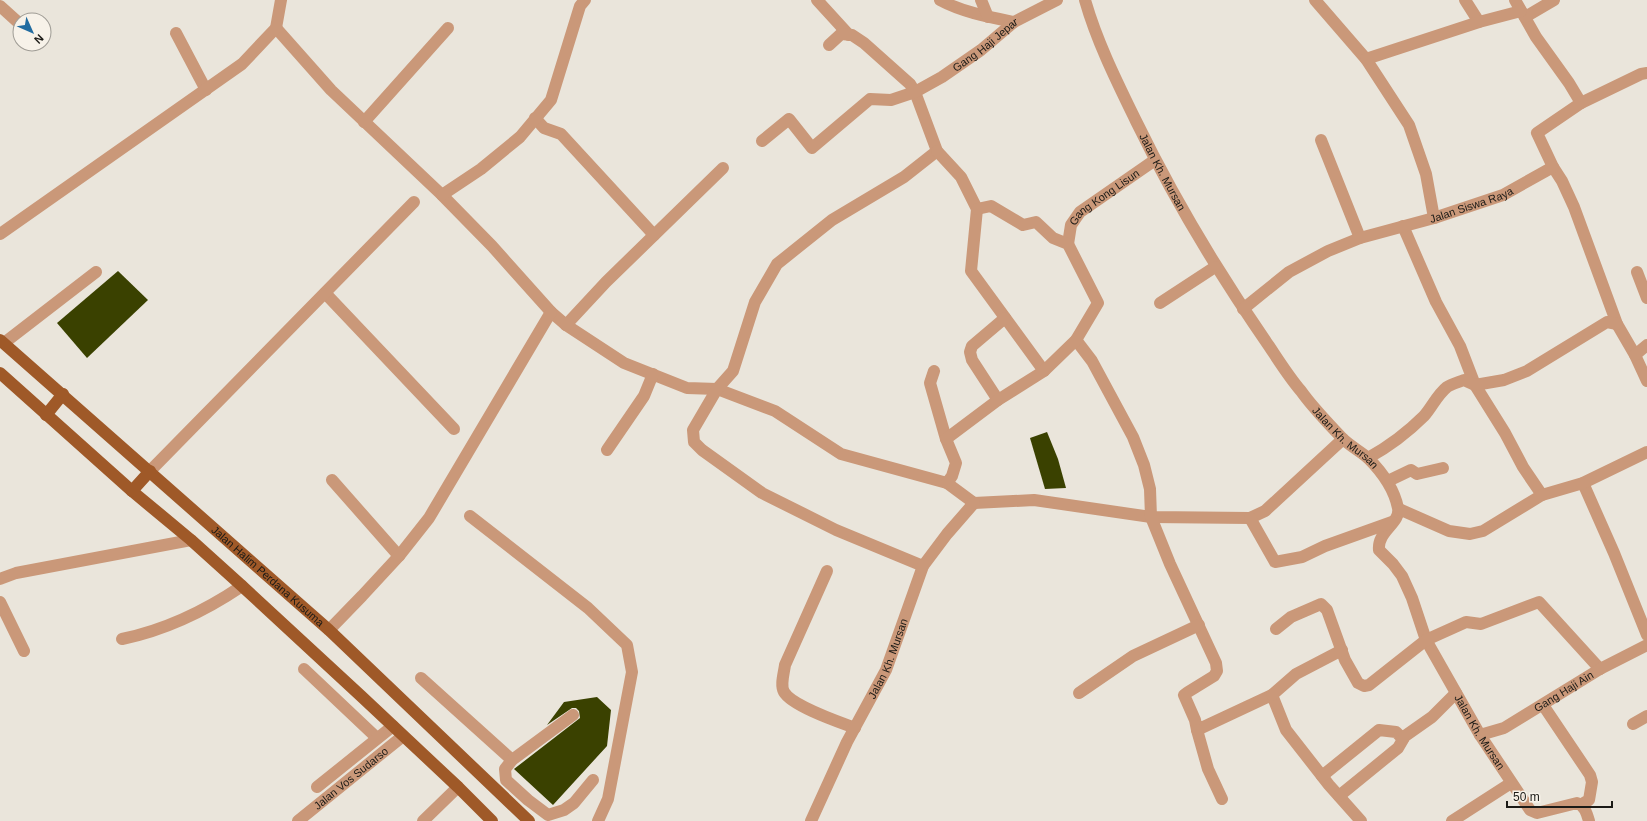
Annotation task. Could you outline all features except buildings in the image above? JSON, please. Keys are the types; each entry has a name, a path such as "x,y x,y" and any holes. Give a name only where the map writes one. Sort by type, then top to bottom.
{"main road":[{"name":"Jalan Halim Perdana Kusuma","path":"2,341 330,630 529,821"},
{"path":"0,373 132,491 191,540 242,586 362,696 492,821"},
{"path":"46,414 63,394"},
{"path":"132,491 150,471"}],"street":[{"path":"0,234 242,64 276,28 282,0"},
{"path":"442,195 481,169 520,137 551,100 580,6 585,0"},
{"path":"817,0 849,34 864,43 910,84 915,92 937,151 961,177 977,208 971,271 1044,371"},
{"path":"940,0 947,4 988,17 1014,22"},
{"path":"981,0 988,17"},
{"name":"Jalan Kh. Mursan","path":"1085,0 1092,25 1155,160 1215,266 1301,392 1343,439 1368,458 1388,481 1398,509 1394,521 1381,536 1378,543 1379,550 1393,564 1402,576 1412,598 1426,640 1480,735 1530,810 1537,813 1577,803 1582,804"},
{"path":"1315,0 1366,59 1409,126 1426,174 1434,218"},
{"path":"1465,0 1479,22"},
{"path":"1514,0 1536,37 1569,83 1581,103"},
{"path":"1366,59 1479,22 1523,14 1554,0"},
{"name":"Gang Haji Jepar","path":"762,141 789,119 812,148 870,100 891,100 915,92 942,77 981,50 1014,22 1053,1"},
{"path":"0,6 12,17"},
{"path":"276,28 331,90 442,195 492,246 551,312 566,325 624,363 687,388 717,389 775,411 841,454 947,483 974,503 1034,500 1151,517 1250,518 1265,511 1343,439"},
{"path":"364,122 448,28"},
{"path":"176,34 206,90"},
{"path":"828,45 841,34 849,34"},
{"path":"1647,73 1641,74 1581,103 1537,133 1574,207 1617,324 1647,381"},
{"path":"535,118 544,128 561,134 654,235"},
{"path":"1321,140 1360,238"},
{"path":"923,566 836,530 762,493 702,450 694,442 693,430 717,389 733,371 755,302 777,264 832,220 904,177 937,151"},
{"name":"Gang Kong Lisun","path":"1068,244 1071,225 1080,212 1155,160"},
{"name":"Jalan Siswa Raya","path":"1243,309 1288,272 1328,251 1360,238 1434,218 1503,195 1553,167"},
{"path":"566,325 606,282 723,168"},
{"path":"150,471 414,202"},
{"path":"946,439 998,400 1044,371 1076,340 1098,304 1068,244 1053,238 1036,222 1023,225 991,206 977,208"},
{"path":"1403,226 1436,302 1460,346 1474,385 1505,433 1523,467 1542,495"},
{"path":"1160,303 1215,266"},
{"path":"2,341 96,272"},
{"path":"1636,272 1647,298"},
{"path":"324,294 454,430"},
{"path":"330,630 399,556 433,513 551,312"},
{"path":"998,400 972,360 970,352 972,346 1005,318"},
{"path":"1368,458 1386,448 1425,415 1447,387 1464,380 1474,385 1504,380 1527,371 1607,322 1617,324"},
{"path":"1076,340 1092,361 1133,437 1144,465 1150,489 1151,517 1170,564 1216,663 1217,671 1214,676 1184,695 1195,720 1208,769 1222,799"},
{"path":"1634,355 1647,345"},
{"path":"934,371 930,383 946,439 956,463 952,476 947,483"},
{"path":"606,450 644,396 653,374"},
{"path":"1398,509 1449,531 1470,534 1483,531 1542,495 1583,483 1647,452"},
{"path":"1388,481 1411,470 1417,474 1443,468"},
{"path":"332,480 399,556"},
{"path":"1583,483 1614,552 1647,635"},
{"name":"Jalan Kh. Mursan","path":"811,821 855,728 886,670 923,566 947,534 974,503"},
{"path":"470,516 588,608 627,645 632,672 608,799 598,821"},
{"path":"1250,518 1275,562 1302,557 1325,546 1394,521"},
{"path":"0,578 16,573 191,540"},
{"path":"827,571 785,665 782,680 784,692 796,704 855,728"},
{"path":"122,639 147,634 174,624 227,596 242,586"},
{"path":"0,602 24,651"},
{"path":"1276,629 1291,617 1321,604 1327,610 1342,650 1358,683 1364,686 1369,685 1426,640 1466,622 1481,624 1539,602 1600,669"},
{"path":"1079,693 1133,656 1199,625"},
{"name":"Gang Haji Ain","path":"1480,735 1504,728 1600,669 1647,645"},
{"path":"1197,730 1272,695 1296,674 1342,650"},
{"path":"317,681 331,668"},
{"path":"304,669 377,738"},
{"path":"421,678 512,760"},
{"path":"1339,796 1398,748 1403,739 1411,731 1432,718 1456,693"},
{"path":"1272,695 1286,730 1322,776 1361,821"},
{"path":"347,709 362,696"},
{"path":"1543,705 1590,775 1592,782 1588,800 1582,804 1586,810 1589,821"},
{"path":"573,715 512,760 505,769 506,780 546,818 564,810 574,802 593,780"},
{"path":"1633,724 1647,716"},
{"path":"317,787 393,726"},
{"path":"1322,776 1379,730 1396,732 1403,739"},
{"name":"Jalan Vos Sudarso","path":"298,821 403,736"},
{"path":"494,788 506,780"},
{"path":"1452,821 1511,783"},
{"path":"423,821 458,787"}]}
